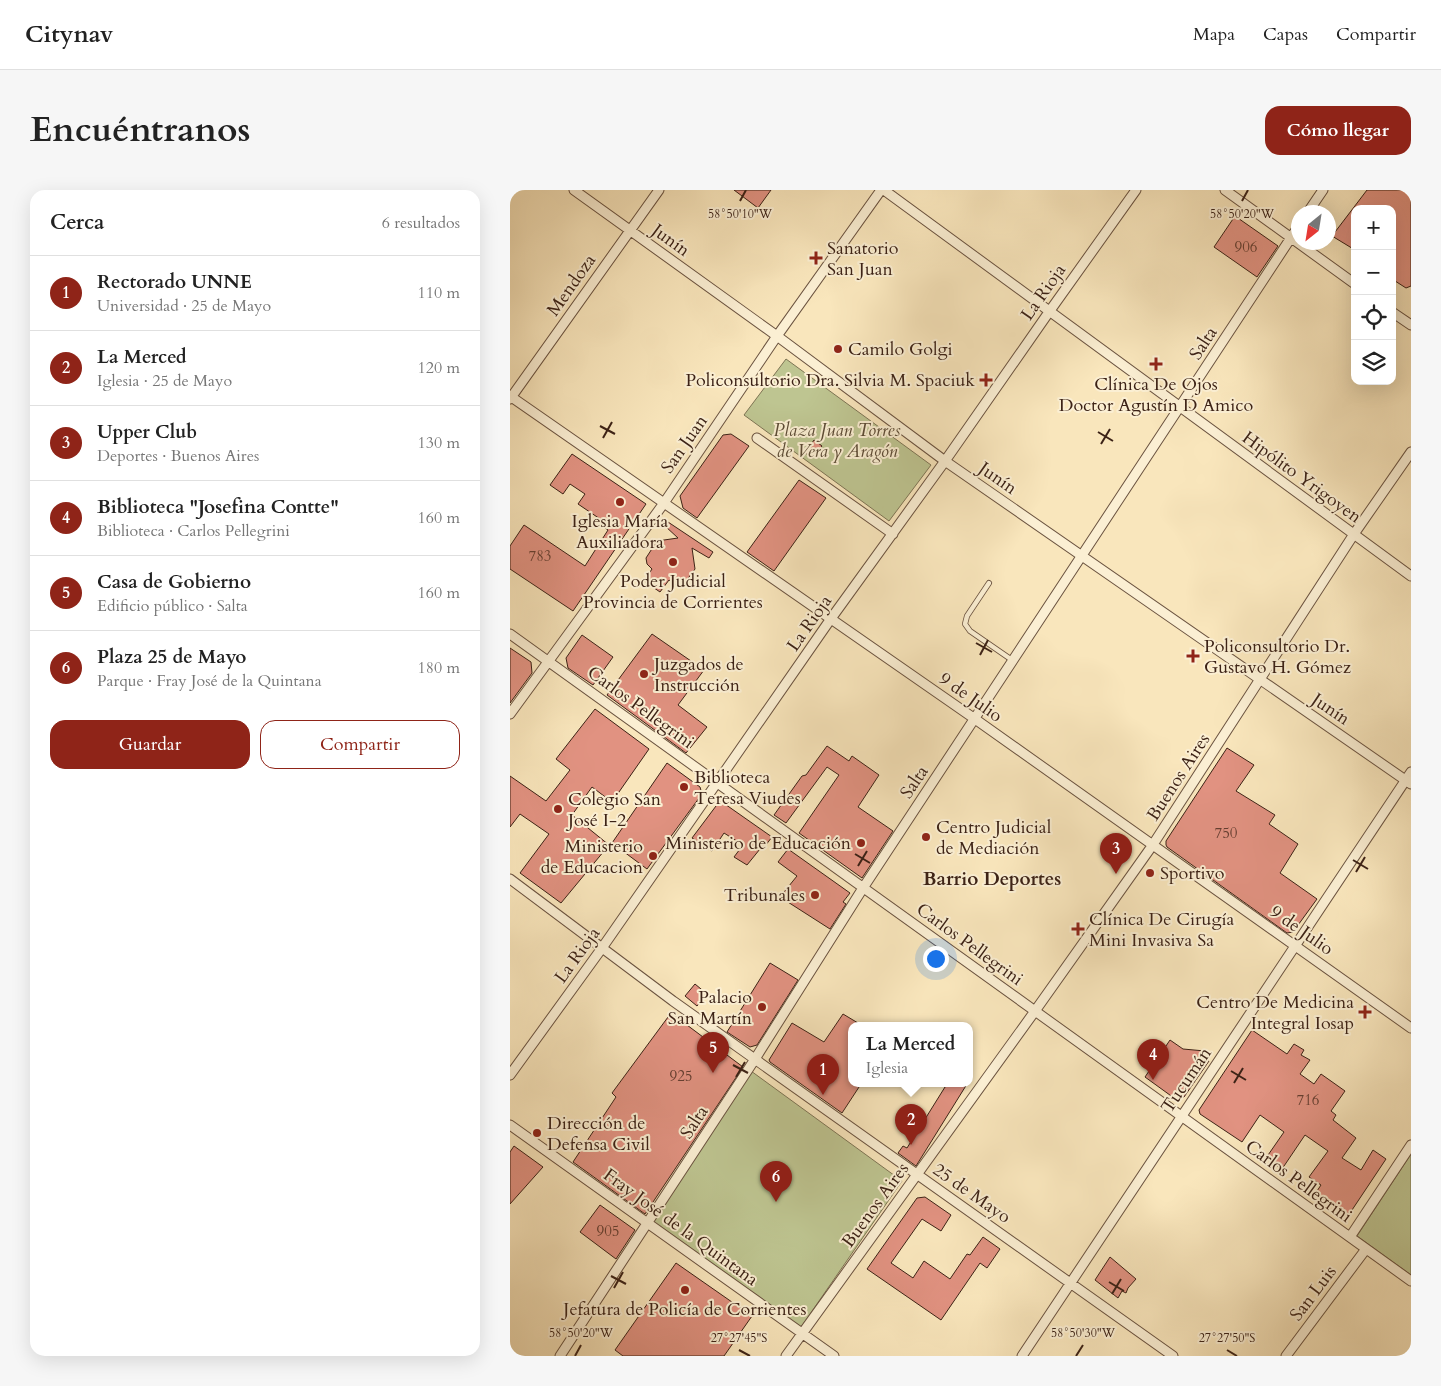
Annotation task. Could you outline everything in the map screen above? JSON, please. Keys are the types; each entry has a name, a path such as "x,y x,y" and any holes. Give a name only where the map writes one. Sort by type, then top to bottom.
{"street":[{"name":"Junín","path":"574,190 777,336 945,461 1260,680 1409,778"},
{"name":"Mendoza","path":"510,397 659,190"},
{"name":"Hipólito Yrigoyen","path":"883,190 1411,576"},
{"name":"San Juan","path":"510,714 664,503 777,336 883,190"},
{"name":"La Rioja","path":"510,1075 602,948 830,620 945,461 1136,190"},
{"path":"1225,190 1291,239"},
{"path":"1313,205 1323,190"},
{"name":"Salta","path":"560,1356 755,1058 863,888 1291,239"},
{"path":"1307,250 1351,281"},
{"path":"1396,315 1411,325"},
{"name":"9 de Julio","path":"510,397 975,719 1411,1028"},
{"path":"757,438 893,534"},
{"name":"Buenos Aires","path":"786,1356 1152,846 1354,534 1411,452"},
{"name":"Carlos Pellegrini","path":"510,634 1411,1281"},
{"name":"Tucumán","path":"1022,1356 1295,945 1409,778"},
{"name":"25 de Mayo","path":"510,879 673,1001 1173,1356"},
{"name":"Fray José de la Quintana","path":"510,1125 834,1356"},
{"path":"1350,1238 1411,1145"},
{"name":"San Luis","path":"1286,1356 1366,1249"}],"lane":[{"path":"989,583 967,616 965,624 970,631 1014,661"}],"green space":[{"name":"Plaza Juan Torres de Vera y Aragón","path":"786,359 931,465 889,521 744,415"},
{"path":"751,1071 902,1181 801,1327 650,1223"},
{"path":"1411,1154 1411,1275 1357,1236"}],"building":[{"path":"734,190 771,190 758,208"},
{"path":"1367,190 1411,190 1411,286 1406,288 1396,282 1396,205 1356,205"},
{"path":"1351,211 1351,248 1336,238 1336,231"},
{"path":"1235,216 1278,246 1257,277 1214,247"},
{"path":"731,434 749,446 697,518 683,508 680,496 723,435"},
{"path":"814,440 822,446 813,458 805,453"},
{"path":"572,454 646,504 573,611 510,569 510,546 524,525 585,566 608,530 601,525 603,521 578,504 585,494 570,484 563,494 550,485"},
{"path":"799,480 826,498 774,571 747,552"},
{"path":"668,522 713,552 709,558 692,548 695,569 683,585 676,585 669,580 660,592 644,581 652,569 647,564 646,558 657,541 678,538 665,526"},
{"path":"652,634 704,670 678,705 707,727 686,753 607,695"},
{"path":"582,635 613,657 593,685 568,668 566,658"},
{"path":"510,648 531,662 532,673 510,703"},
{"name":"Colegio San José I-2","path":"595,709 649,749 612,802 592,787 572,815 609,845 561,903 520,873 549,834 520,814 510,827 510,776 546,801 570,770 556,759"},
{"path":"827,746 849,761 852,756 879,775 858,807 893,831 862,878 799,833 839,775 827,767 786,823 774,815 802,776 806,775"},
{"path":"1227,748 1254,765 1236,791 1275,815 1269,824 1298,844 1280,873 1317,899 1293,932 1287,933 1166,845 1166,841"},
{"path":"667,763 700,787 702,794 647,869 612,843"},
{"path":"719,802 722,802 772,837 747,865 734,857 743,845 724,833 712,851 692,838"},
{"name":"Tribunales","path":"788,849 850,893 843,902 846,904 830,929 780,897 797,876 778,862"},
{"name":"Palacio San Martín","path":"770,963 798,980 757,1045 750,1047 727,1032"},
{"path":"695,984 707,994 697,1006 685,996"},
{"path":"671,1013 743,1067 645,1214 573,1162 616,1097 612,1093"},
{"path":"843,1014 856,1022 848,1022 848,1087 859,1087 842,1113 769,1060 792,1023 824,1042"},
{"path":"1252,1030 1287,1054 1294,1044 1304,1050 1301,1055 1310,1060 1300,1074 1314,1084 1321,1074 1345,1091 1331,1111 1336,1115 1333,1120 1356,1138 1342,1158 1361,1170 1373,1150 1386,1159 1350,1213 1345,1214 1315,1194 1321,1185 1309,1177 1328,1151 1305,1135 1282,1169 1266,1158 1284,1132 1260,1115 1242,1142 1200,1114 1199,1110"},
{"path":"1170,1040 1183,1049 1205,1051 1201,1057 1209,1061 1184,1097 1174,1098 1145,1077"},
{"path":"945,1087 965,1087 916,1166 898,1153 903,1146 907,1148"},
{"path":"514,1146 543,1167 510,1204 510,1152"},
{"path":"925,1197 951,1215 941,1231 922,1219 891,1263 913,1278 924,1261 950,1279 967,1254 970,1255 983,1237 1000,1249 987,1268 980,1263 941,1320 867,1269 917,1198"},
{"path":"600,1205 635,1230 616,1259 580,1232"},
{"path":"1110,1257 1136,1279 1126,1293 1122,1291 1118,1298 1095,1280"},
{"name":"Jefatura de Policía de Corrientes","path":"676,1263 752,1316 724,1356 623,1356 615,1350"}],"place":[{"name":"Sanatorio San Juan","path":"816,258"},
{"name":"Camilo Golgi","path":"838,349"},
{"name":"Clínica De Ojos Doctor Agustín D Amico","path":"1156,364"},
{"name":"Policonsultorio Dra. Silvia M. Spaciuk","path":"986,380"},
{"name":"Iglesia María Auxiliadora","path":"620,502"},
{"name":"Poder Judicial Provincia de Corrientes","path":"673,562"},
{"name":"Policonsultorio Dr. Gustavo H. Gómez","path":"1193,656"},
{"name":"Juzgados de Instrucción","path":"644,674"},
{"name":"Biblioteca Teresa Viudes","path":"684,787"},
{"name":"Colegio San José I-2","path":"558,809"},
{"name":"Centro Judicial de Mediación","path":"926,837"},
{"name":"Ministerio de Educación","path":"861,843"},
{"name":"Ministerio de Educacion","path":"653,856"},
{"name":"Sportivo","path":"1150,873"},
{"name":"Upper Club","path":"1116,874"},
{"name":"Tribunales","path":"815,895"},
{"name":"Clínica De Cirugía Mini Invasiva Sa","path":"1078,929"},
{"name":"Palacio San Martín","path":"762,1007"},
{"name":"Centro De Medicina Integral Iosap","path":"1365,1012"},
{"name":"Casa de Gobierno","path":"713,1073"},
{"name":"Biblioteca \"Josefina Contte\"","path":"1153,1080"},
{"name":"Rectorado UNNE","path":"823,1095"},
{"name":"Dirección de Defensa Civil","path":"537,1133"},
{"name":"La Merced","path":"911,1145"},
{"name":"Plaza 25 de Mayo","path":"776,1202"},
{"name":"Jefatura de Policía de Corrientes","path":"685,1290"}],"district":[{"name":"Barrio Deportes","path":"992,878"}]}
